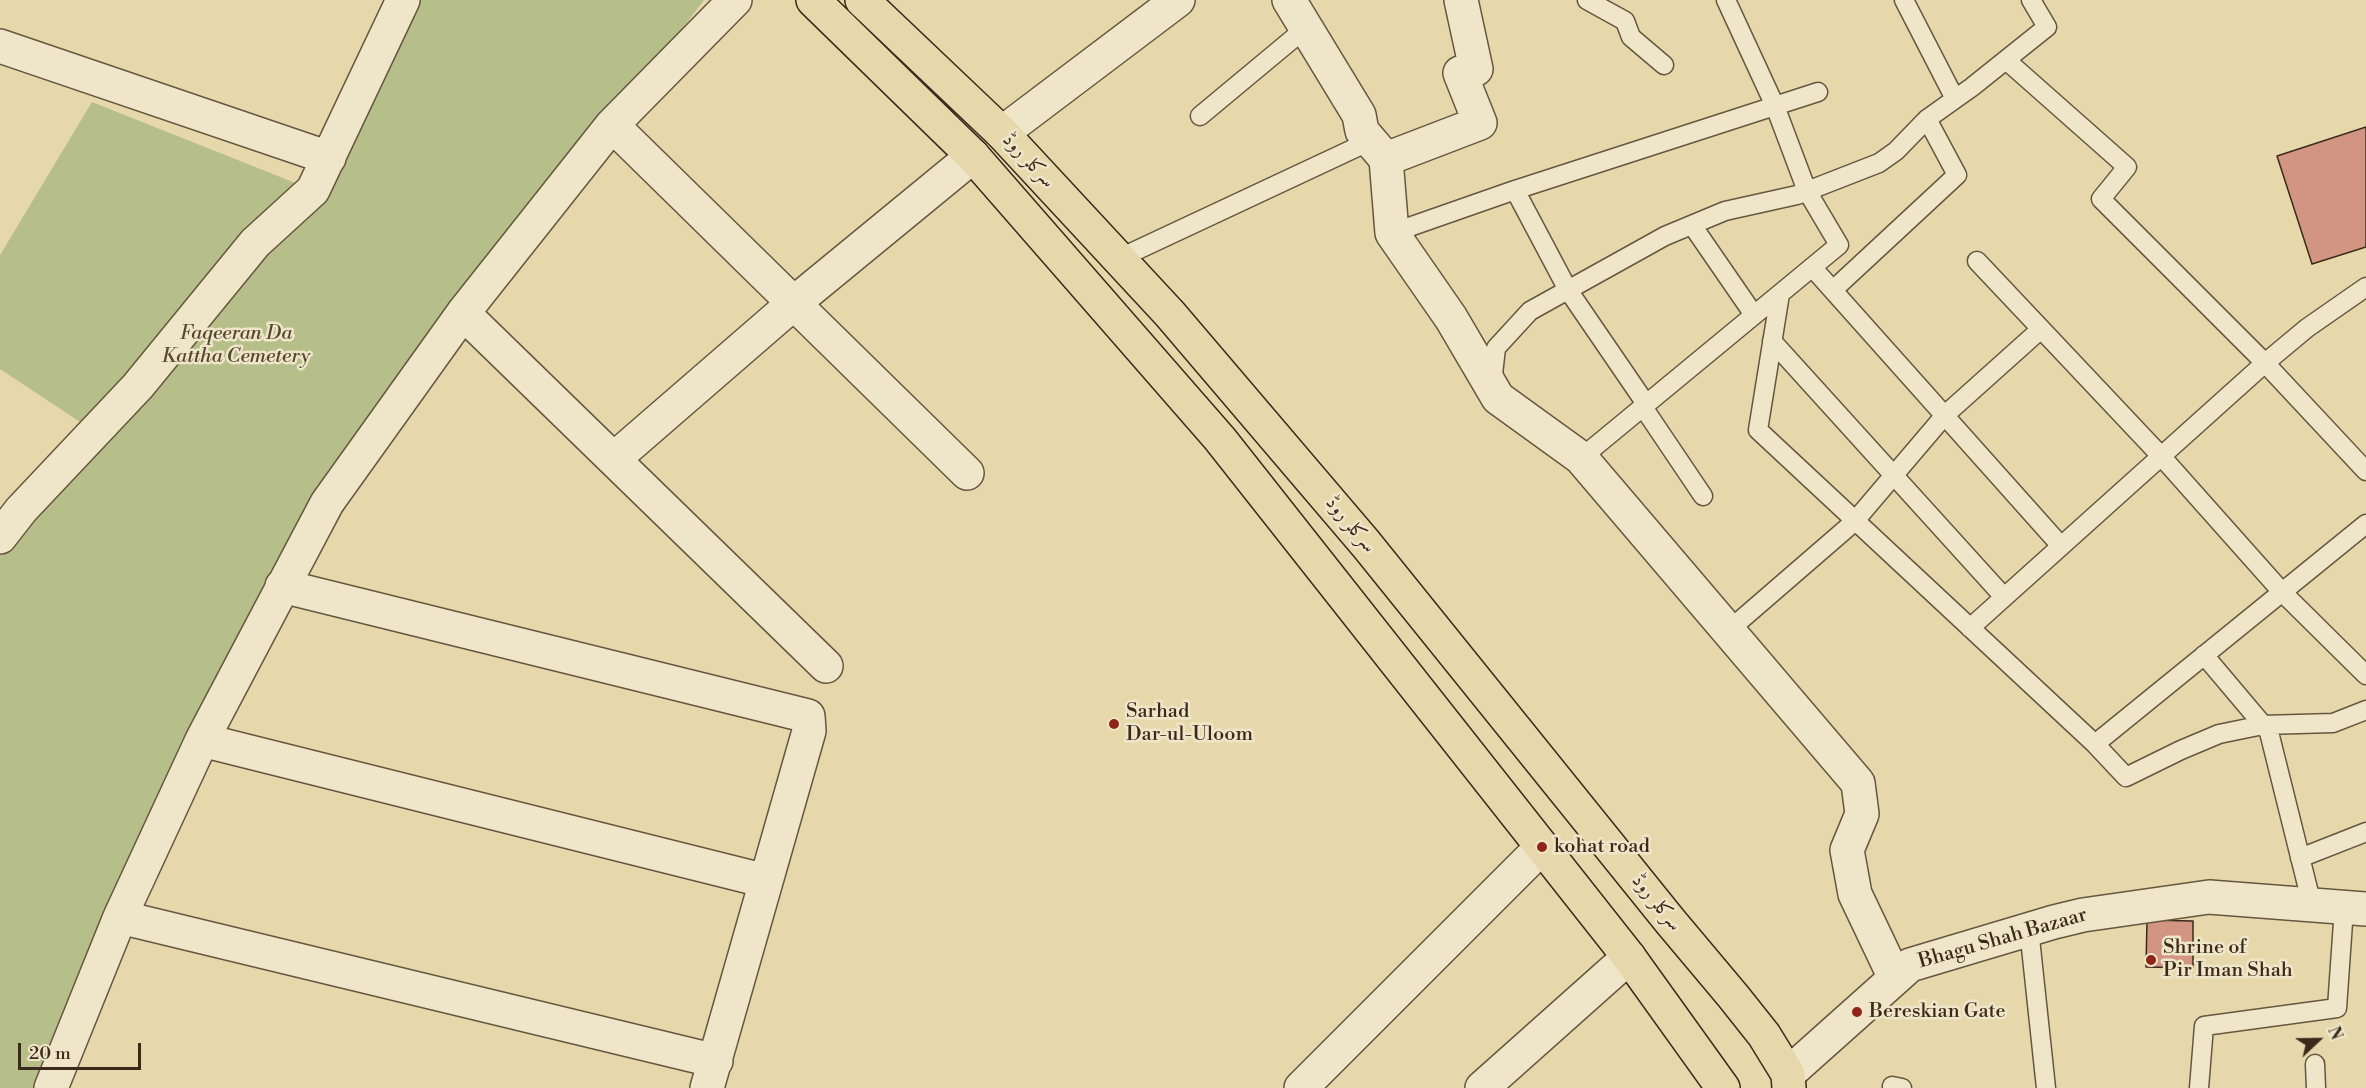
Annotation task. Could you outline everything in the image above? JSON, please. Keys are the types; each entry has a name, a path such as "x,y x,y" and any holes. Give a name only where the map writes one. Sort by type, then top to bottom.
{"main road":[{"path":"813,0 973,156 1220,439 1629,957 1723,1088"},
{"name":"سرکلر روڈ","path":"862,0 1002,133 1170,314 1366,543 1670,921 1734,996 1764,1035 1783,1083"},
{"path":"973,156 1002,133"}],"street":[{"path":"0,537 21,510 138,386 255,243 313,190 403,0"},
{"path":"51,1088 120,917 202,740 327,503 463,313 612,125 735,0"},
{"path":"1002,133 1178,0"},
{"path":"1289,0 1359,114 1362,130 1378,150 1392,233 1451,318 1498,398 1581,458 1858,783 1862,814 1847,850 1855,894 1895,978"},
{"path":"1378,150 1480,123 1460,73 1476,69 1461,0"},
{"path":"0,46 329,158"},
{"path":"612,125 967,473"},
{"path":"614,459 794,303 973,156"},
{"path":"463,313 825,666"},
{"path":"120,917 711,1074 809,731 808,716 282,586"},
{"path":"202,740 766,881"},
{"path":"1301,1088 1542,847"},
{"name":"Bhagu Shah Bazaar","path":"1783,1083 1910,965 2083,915 2210,897 2355,909"},
{"path":"1482,1088 1629,957"}],"lane":[{"path":"1587,0 1624,21 1631,37 1664,65"},
{"path":"1581,458 1839,245 1807,191 1775,106 1726,0"},
{"path":"1904,0 1955,99"},
{"path":"1492,387 1496,348 1530,311 1665,236 1725,211 1807,191 1880,164 1927,119 2047,27 2031,0"},
{"path":"1200,116 1307,27"},
{"path":"2006,60 2127,167 2101,199 2265,363 2366,471"},
{"path":"1392,233 1515,190 1818,92"},
{"path":"1833,290 1957,175 1927,119"},
{"path":"1118,259 1378,150"},
{"path":"1515,190 1568,290 1703,496"},
{"path":"1692,225 1754,315"},
{"path":"1977,261 2162,456 2282,592 2366,675"},
{"path":"1812,267 2061,546"},
{"path":"1970,628 2265,363 2307,328 2366,288"},
{"path":"1780,294 1758,430 1854,522 2095,744 2126,777 2219,734 2263,725 2333,723 2366,710"},
{"path":"1728,631 1854,522 1945,415 2041,329"},
{"path":"1772,341 2004,597"},
{"path":"2095,744 2366,524"},
{"path":"2204,655 2269,732 2312,905"},
{"path":"2300,858 2366,832"},
{"path":"2199,1088 2204,1026 2337,1008 2355,909"},
{"path":"2030,929 2046,1088"},
{"path":"2315,1064 2316,1088"}],"green space":[{"name":"Faqeeran Da Kattha Cemetery","path":"403,0 704,0 414,383 120,917 58,1088 0,1088 0,516 80,422 0,369 0,255 92,102 313,190"}],"building":[{"path":"2366,127 2366,247 2312,264 2277,156"},
{"path":"2147,920 2193,921 2193,968 2146,967"}],"place":[{"name":"Sarhad Dar-ul-Uloom","path":"1114,724"},
{"name":"kohat road","path":"1542,847"},
{"name":"Shrine of Pir Iman Shah","path":"2151,960"},
{"name":"Bereskian Gate","path":"1857,1012"}]}
